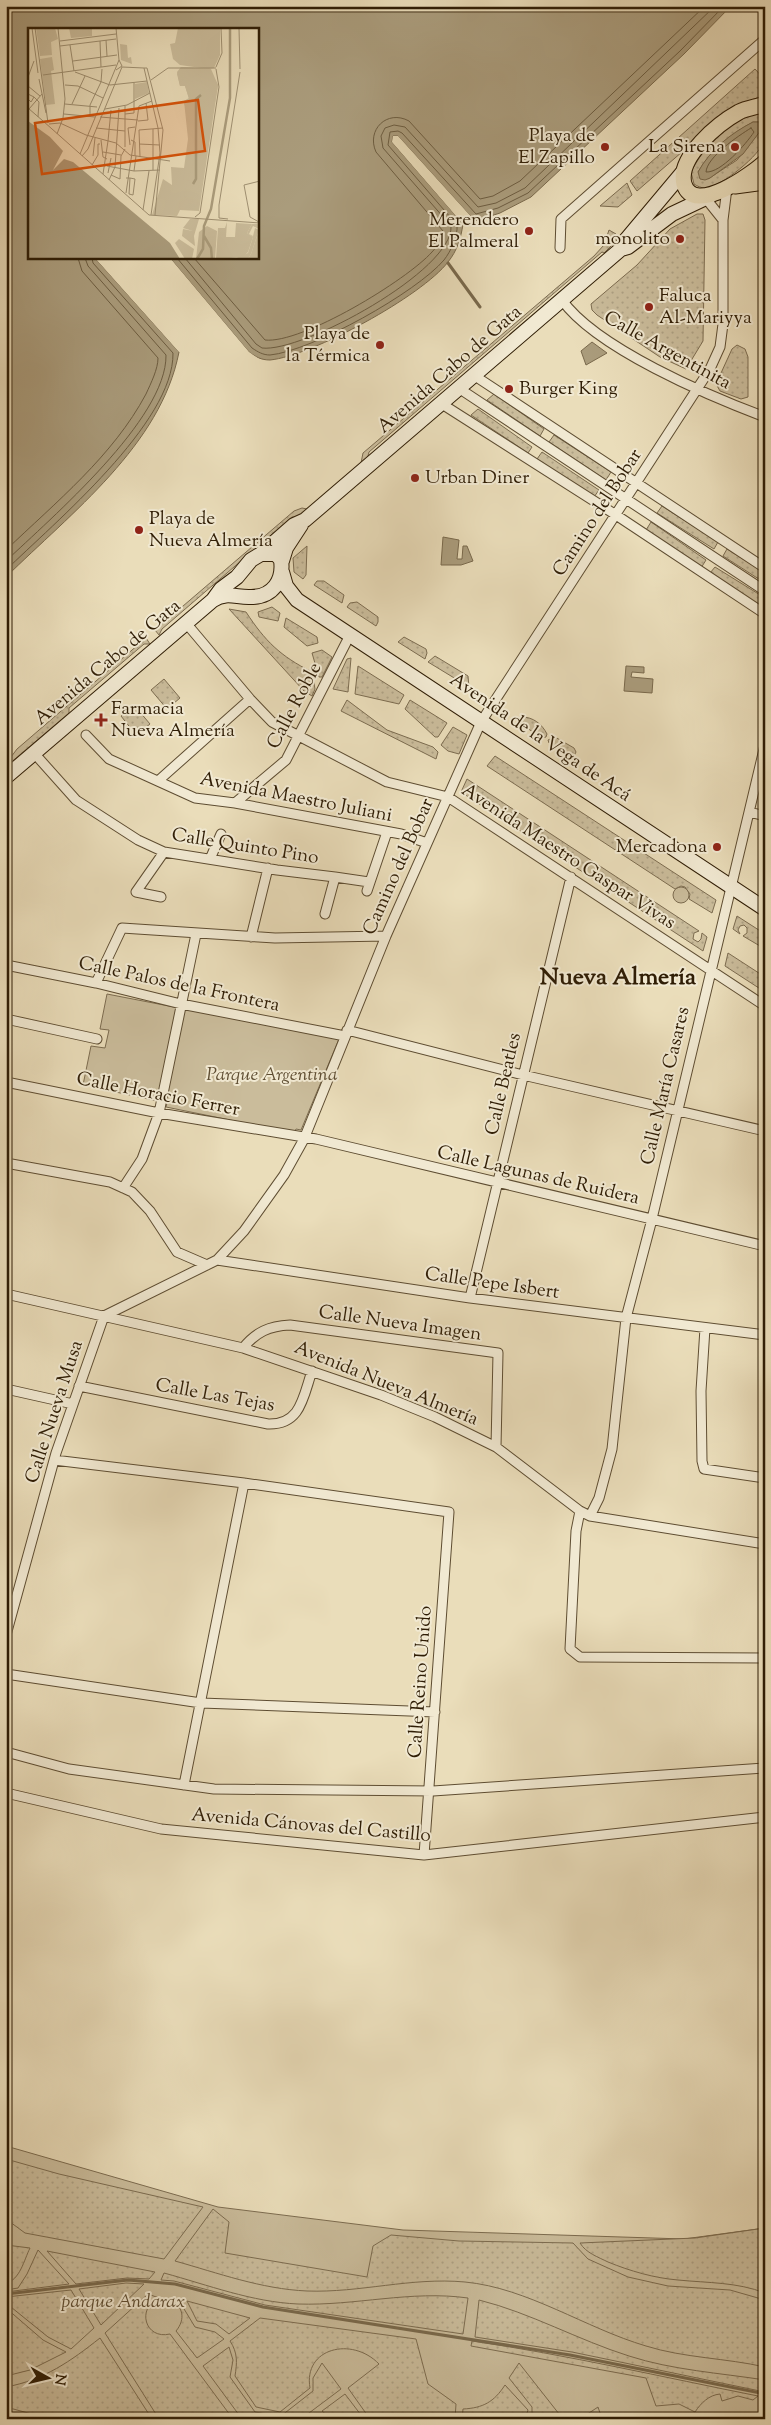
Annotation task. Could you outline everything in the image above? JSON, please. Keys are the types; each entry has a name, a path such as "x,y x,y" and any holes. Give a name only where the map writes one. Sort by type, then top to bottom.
{"main road":[{"path":"763,106 741,110 721,123 689,159 684,172 686,188 697,195 716,193 765,182"},
{"path":"716,193 756,171 765,162"},
{"name":"Avenida Cabo de Gata","path":"621,250 626,241 684,172"},
{"name":"Avenida Cabo de Gata","path":"6,777 213,600 224,585 236,577 251,560 261,554 287,530 304,520 621,250 672,214 716,193"},
{"name":"Avenida Cabo de Gata","path":"282,567 286,548 304,520"},
{"path":"236,577 236,586 242,596 253,597 264,594 276,586 282,567 276,554 261,554"},
{"name":"Avenida de la Vega de Acá","path":"282,567 286,586 296,598 765,909"},
{"name":"Avenida Cabo de Gata","path":"213,600 226,594 242,596"},
{"name":"Avenida de la Vega de Acá","path":"264,594 296,598"}],"street":[{"path":"560,248 562,219 765,39"},
{"path":"716,193 723,220"},
{"name":"Camino del Bobar","path":"104,1316 217,1260 244,1230 284,1175 304,1139 386,936 481,722 698,390 720,347 723,324 723,220 716,193"},
{"name":"Calle Argentinita","path":"562,300 580,321 588,327 647,363 698,390 765,418"},
{"path":"475,376 765,568"},
{"path":"460,389 765,592"},
{"path":"442,404 616,515 765,614"},
{"name":"Avenida Maestro Gaspar Vivas","path":"186,623 250,700 272,722 387,782 448,798 765,1006"},
{"name":"Calle Roble","path":"235,803 286,760 300,736 350,635"},
{"path":"158,781 250,700"},
{"name":"Avenida Maestro Juliani","path":"86,735 109,759 195,798 235,803 386,832 427,843"},
{"name":"Calle María Casares","path":"590,1516 607,1473 612,1449 626,1318 652,1220 765,745"},
{"name":"Calle Quinto Pino","path":"34,753 76,800 138,840 164,852 335,877 368,886 386,832"},
{"path":"749,812 765,816"},
{"path":"210,860 221,834"},
{"path":"161,897 136,892 164,852"},
{"path":"251,937 268,868"},
{"name":"Calle Quinto Pino","path":"325,914 335,877"},
{"name":"Calle Beatles","path":"470,1298 571,877"},
{"path":"96,983 122,928 251,937 386,936"},
{"path":"123,1188 142,1159 159,1112 196,934"},
{"name":"Calle Palos de la Frontera","path":"6,965 96,983 180,1004 346,1033 765,1131"},
{"path":"6,1019 97,1039"},
{"name":"Calle Horacio Ferrer","path":"6,1082 304,1139"},
{"name":"Calle Lagunas de Ruidera","path":"304,1139 316,1139 765,1246"},
{"path":"6,1163 110,1182 132,1192 150,1211 177,1252 207,1265"},
{"name":"Calle Pepe Isbert","path":"217,1260 470,1298 765,1335"},
{"name":"Avenida Nueva Almería","path":"6,1294 243,1348 312,1371 435,1417 496,1447 580,1511 590,1516 765,1544"},
{"name":"Calle Nueva Musa","path":"6,1635 54,1460 104,1316"},
{"name":"Calle Nueva Imagen","path":"243,1348 258,1332 269,1328 290,1326 498,1353 496,1447"},
{"path":"705,1328 701,1391 702,1460 704,1469 765,1478"},
{"name":"Calle Las Tejas","path":"79,1386 268,1424 279,1424 290,1421 298,1411 312,1371"},
{"path":"6,1389 73,1404"},
{"path":"54,1460 244,1483 184,1785"},
{"name":"Calle Reino Unido","path":"244,1483 450,1512 424,1855"},
{"path":"580,1511 576,1531 570,1649 580,1657 765,1658"},
{"path":"6,1674 201,1703 435,1712"},
{"name":"Avenida Cánovas del Castillo","path":"6,1752 69,1769 214,1789 429,1791 765,1768"},
{"name":"Avenida Cánovas del Castillo","path":"6,1793 162,1829 424,1855 765,1818"}],"green space":[{"path":"755,69 765,80 765,95 746,102 690,145 637,191 630,181"},
{"path":"755,113 765,116 765,139 762,146 739,169 721,182 705,188 694,184 691,172 703,153 717,136","holes":["753,122 759,122 761,130 737,160 708,179 698,172 715,150 729,137"]},
{"path":"627,183 632,195 618,207 600,206"},
{"path":"697,214 703,214 705,220 703,341 686,369 660,357 597,315 592,310 591,304 637,265 670,229"},
{"path":"609,230 616,234 617,240 604,253 602,252 369,452 368,456 361,463 363,453 594,256 604,245"},
{"path":"737,345 745,349 748,357 748,397 741,399 720,391 716,384 732,349"},
{"path":"494,394 544,429 540,436 487,400"},
{"path":"478,409 532,447 528,453 471,415"},
{"path":"554,435 611,472 606,480 549,442"},
{"path":"542,452 599,490 594,497 537,459"},
{"path":"662,506 718,542 714,549 657,513"},
{"path":"302,508 307,509 298,517 292,517 162,629 159,635 155,630 294,511"},
{"path":"651,522 706,560 701,568 646,530"},
{"path":"307,546 306,575 303,579 294,572 293,558"},
{"path":"727,549 765,573 765,583 723,556"},
{"path":"715,567 765,598 765,610 710,573"},
{"path":"317,581 324,581 344,595 342,603 314,585"},
{"path":"357,602 378,617 376,626 347,607 350,603"},
{"path":"272,607 280,613 278,621 259,617 258,612"},
{"path":"229,609 246,612 274,647 291,660 312,672 315,689 312,696 304,691"},
{"path":"286,618 317,637 318,643 307,646 284,627"},
{"path":"404,637 426,649 425,659 398,642"},
{"path":"146,638 150,644 144,644 69,708 69,713 9,764 11,757 17,749"},
{"path":"322,650 332,657 322,677 319,677 312,653"},
{"path":"435,656 468,676 469,687 428,662"},
{"path":"351,658 348,692 333,689 347,659"},
{"path":"358,666 404,695 399,704 355,694"},
{"path":"164,679 180,698 167,709 151,690"},
{"path":"347,700 387,730 433,747 438,752 436,759 341,711"},
{"path":"410,700 447,723 438,737 435,737 405,709"},
{"path":"134,705 150,724 136,735 121,716"},
{"path":"522,717 530,718 540,724 547,734 546,737 542,738 518,722 518,719"},
{"path":"453,727 467,735 459,754 448,751 441,745"},
{"path":"555,737 574,748 576,752 574,756 570,756 549,743 548,740"},
{"path":"495,756 716,900 712,913 689,899 690,894 685,887 681,886 675,889 487,766"},
{"path":"467,779 699,931 694,933 693,939 698,942 701,939 702,933 707,937 703,951 461,792"},
{"path":"678,887 684,887 689,892 687,901 678,903 673,898 673,892"},
{"path":"737,916 765,934 765,949 743,936 747,933 747,928 744,925 740,926 738,930 740,934 733,929"},
{"path":"728,953 765,977 765,992 725,966"},
{"name":"Parque Argentina","path":"107,994 339,1039 301,1130 296,1129 294,1133 166,1107 167,1103 83,1085 91,1046 105,1048 109,1030 100,1029"},
{"name":"parque Andarax","path":"6,2146 218,2207 403,2230 684,2239 765,2228 765,2419 6,2419"},
{"path":"6,2159 59,2174 203,2207 164,2259 25,2233 6,2219"},
{"path":"213,2209 229,2222 225,2253 367,2277 373,2246 391,2235 459,2241 573,2243 588,2259 628,2277 668,2286 730,2290 765,2300 765,2367 675,2353 646,2346 534,2300 488,2286 445,2281 405,2283 346,2290 290,2290 256,2284 175,2261"},
{"path":"765,2228 765,2293 733,2285 660,2278 642,2274 596,2256 580,2243 695,2238"},
{"path":"6,2245 30,2248 18,2274 6,2283"},
{"path":"38,2250 69,2284 6,2292 6,2290 18,2288"},
{"path":"47,2251 155,2272 149,2279 127,2278 76,2284"},
{"path":"164,2273 214,2288 281,2303 341,2303 425,2296 468,2298 463,2334 265,2305 174,2281 161,2280"},
{"path":"126,2283 144,2284 101,2325 79,2289"},
{"path":"71,2290 94,2328 71,2349 48,2337 6,2303 6,2297"},
{"path":"148,2294 159,2298 152,2303 146,2315 146,2322 149,2328 161,2335 170,2334 233,2419 159,2419 105,2333"},
{"path":"170,2299 178,2299 195,2327 215,2332 224,2339 197,2358 176,2331 181,2322 182,2313 178,2305"},
{"path":"479,2300 498,2305 610,2350 645,2361 679,2368 765,2380 760,2391 572,2352 475,2337"},
{"path":"187,2301 250,2318 229,2334 216,2324 197,2321"},
{"path":"6,2308 43,2340 66,2352 30,2370 6,2376"},
{"path":"260,2318 416,2339 428,2384 456,2404 455,2419 370,2419 348,2388 379,2364 368,2355 356,2350 343,2349 332,2350 322,2355 314,2363 310,2374 310,2388 280,2412 256,2407 235,2376 236,2358 230,2341"},
{"path":"100,2338 152,2419 50,2419 6,2407 6,2387 33,2380 45,2374"},
{"path":"472,2341 579,2360 758,2396 753,2400 738,2396 722,2401 720,2394 712,2396 695,2412 679,2404 656,2406 646,2378 471,2346"},
{"path":"229,2347 233,2360 230,2377 255,2412 281,2416 313,2391 313,2378 322,2363 341,2389 301,2419 242,2419 203,2366"},
{"path":"519,2363 563,2419 532,2419 532,2407 509,2378"},
{"path":"505,2385 528,2410 525,2419 462,2419 463,2409 487,2403 497,2396"},
{"path":"345,2394 364,2419 331,2419 322,2411"},
{"path":"598,2407 602,2419 580,2419"}],"water":[{"path":"6,6 731,6 684,54 531,197 500,213 475,221 398,136 393,136 392,142 463,224 460,239 454,253 435,276 391,307 312,348 270,360 259,358 249,352 171,259 259,259 259,28 28,28 28,259 96,259 179,352 169,386 154,417 133,447 85,502 6,577"},
{"path":"753,122 759,122 761,130 743,154 710,178 700,179 698,172 715,149 737,131"},
{"path":"592,342 607,353 586,365 581,351"},
{"path":"443,537 459,540 457,559 462,559 463,546 467,546 473,561 461,565 441,565"},
{"path":"626,666 644,667 644,673 632,672 631,677 653,679 652,693 624,691"}],"pier":[{"path":"393,136 398,136 475,221 472,222 395,138 395,141 466,223 463,224 392,142"},
{"path":"96,259 99,259 181,350 179,352"},
{"path":"169,259 171,259 249,352 259,359 258,361 247,354"}],"waterway":[{"path":"448,263 480,307"},
{"path":"6,2294 128,2280 175,2284 263,2307 570,2355 765,2394"}],"place":[{"name":"Playa de El Zapillo","path":"605,147"},
{"name":"La Sirena","path":"735,147"},
{"name":"Merendero El Palmeral","path":"529,231"},
{"name":"monolito","path":"680,239"},
{"name":"Faluca Al-Mariyya","path":"649,307"},
{"name":"Playa de la Térmica","path":"380,345"},
{"name":"Burger King","path":"509,389"},
{"name":"Urban Diner","path":"415,478"},
{"name":"Playa de Nueva Almería","path":"139,530"},
{"name":"Farmacia Nueva Almería","path":"101,720"},
{"name":"Mercadona","path":"717,847"}],"district":[{"name":"Nueva Almería","path":"618,978"}]}
